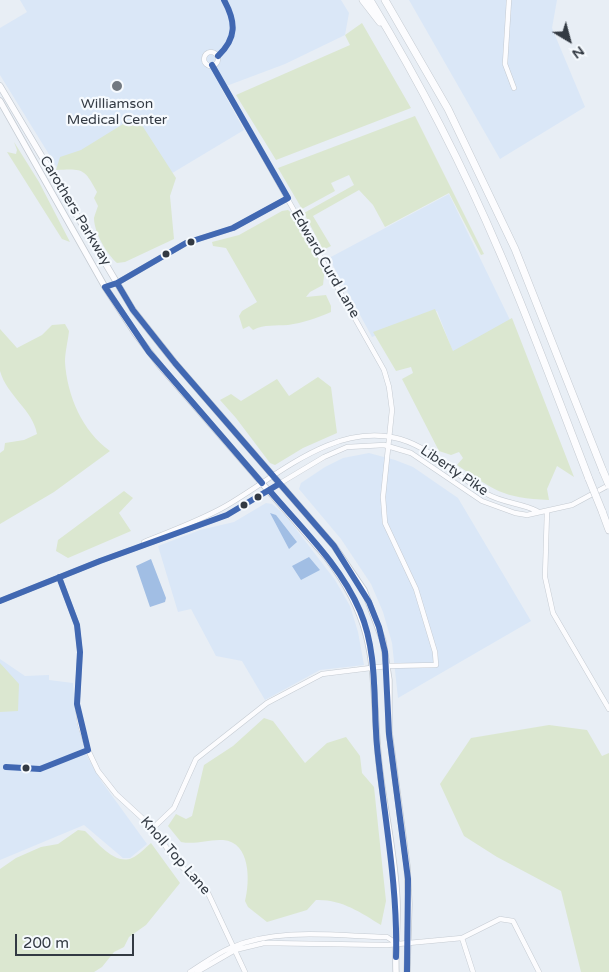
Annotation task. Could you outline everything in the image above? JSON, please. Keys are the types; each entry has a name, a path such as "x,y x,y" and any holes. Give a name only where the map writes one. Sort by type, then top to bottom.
{"highway":[{"path":"363,0 370,12 387,29"},
{"path":"370,0 453,150 501,254 609,530"},
{"path":"387,2 448,109 515,249 609,485"}],"main road":[{"name":"Carothers Parkway","path":"0,86 134,310 175,363 334,546 356,576 375,615 383,641 387,666 389,732 407,866 409,904 407,972"},
{"name":"Carothers Parkway","path":"0,102 107,289 149,352 327,558 352,594 366,628 374,669 378,754 397,900 396,972"}],"street":[{"path":"509,0 505,64 514,88"},
{"name":"Edward Curd Lane","path":"212,65 384,370 391,403 383,497 385,523 416,589 435,652 436,665 387,666"},
{"path":"107,289 186,244 233,228 288,198"},
{"name":"Liberty Pike","path":"100,561 212,514 316,450 337,441 357,437 389,437 423,449 489,495 528,507 537,512"},
{"name":"Liberty Pike","path":"0,601 100,561 227,515 334,452 358,446 387,446 411,453 495,508 527,515 579,502 609,485"},
{"path":"445,475 450,468"},
{"path":"547,511 545,577 552,613 609,709"},
{"name":"Knoll Top Lane","path":"59,577 77,625 80,652 77,704 80,724 88,750 98,770 116,794 153,828 176,860 208,893 245,972"},
{"path":"153,828 174,808 196,759 262,706 322,674 387,666"},
{"path":"197,972 234,948 264,943 304,942 387,945 462,938 500,919 513,921 539,972"},
{"path":"190,972 234,948 262,939 304,936 387,937 396,943"},
{"path":"304,936 304,942"},
{"path":"462,938 473,972"}],"shaded area":[{"name":"Williamson Medical Center","path":"20,0 341,0 349,13 345,35 285,64 221,88 244,130 169,175 138,122 58,169 0,75 0,28 27,12"},
{"path":"409,0 557,0 552,28 585,107 500,159"},
{"path":"449,194 510,320 453,352 437,311 372,337 329,258"},
{"path":"369,453 413,467 458,498 531,621 398,698 392,643 383,612 371,584 341,539 299,489 301,483 325,467 343,458"},
{"path":"266,503 272,504 286,516 335,580 350,606 358,632 364,665 320,670 265,700 242,661 216,656 191,609 178,612 158,546 200,530 234,522"},
{"path":"0,659 25,676 49,675 49,680 73,683 76,721 87,756 102,782 147,844 130,858 123,858 84,825 0,860"}],"green space":[{"path":"362,23 411,108 276,160 236,95 350,45 345,35"},
{"path":"136,116 176,178 170,196 174,239 125,262 117,263 105,248 96,230 94,218 98,206 94,198 97,192 89,178 77,170 56,170 60,157 81,150"},
{"path":"415,116 484,254 481,255 449,193 385,227 373,205 359,190 313,216 331,246 323,250 304,213 354,185 349,175 331,183 335,191 302,209 278,168"},
{"path":"14,142 39,182 70,242 62,239 7,152 16,154 17,150"},
{"path":"288,210 294,215 325,267 323,285 310,292 306,297 326,295 331,306 331,312 294,324 266,326 253,330 249,326 243,329 239,316 242,311 257,302 226,248 213,246 212,242 239,235 282,211"},
{"path":"435,309 453,351 512,318 574,477 557,466 547,489 549,500 509,495 490,487 457,465 463,458 459,452 451,455 439,451 402,379 413,373 411,367 396,371 373,332"},
{"path":"65,324 69,331 65,354 66,374 73,399 84,423 91,433 110,451 54,492 0,524 0,453 4,450 5,443 24,440 37,434 31,418 3,380 0,371 0,329 17,348 42,335 52,325"},
{"path":"318,377 331,387 337,433 303,448 275,465 270,463 220,400 231,394 241,401 277,379 289,396"},
{"path":"124,491 133,498 119,513 131,531 68,558 56,551 58,540"},
{"path":"0,663 19,684 18,711 0,712"},
{"path":"264,718 273,721 305,763 327,743 346,737 360,756 362,773 374,787 386,901 381,925 358,911 342,904 325,900 316,900 307,910 267,922 248,907 245,901 248,874 244,855 239,848 232,842 223,840 192,843 181,842 168,826 176,814 186,819 192,816 204,765 233,746"},
{"path":"549,725 587,730 602,756 609,753 609,972 581,972 561,891 497,857 464,836 440,784 471,738"},
{"path":"78,830 85,831 106,851 119,859 126,860 132,858 151,843 180,883 146,925 129,937 124,947 114,952 102,967 94,972 0,972 0,869 16,858 41,847 58,844"}],"water":[{"path":"270,513 276,515 297,542 289,549"},
{"path":"309,557 320,570 301,580 292,566"},
{"path":"151,559 166,598 165,602 150,607 136,566"}],"transit line":[{"path":"218,56 229,43 233,30 231,16 224,0"},
{"path":"212,65 288,198"},
{"path":"262,483 149,352 105,287 117,283 186,243 233,228 288,198"},
{"path":"117,283 133,310 175,363 334,546 369,602 379,627 385,652 389,734 408,879 407,972"},
{"path":"0,601 100,561 227,515 279,484"},
{"path":"269,490 331,562 352,594 366,627 374,677 377,746 393,877 396,957"},
{"path":"59,577 77,625 80,652 77,704 88,750"},
{"path":"6,767 40,769 88,750"}],"place":[{"name":"Williamson Medical Center","path":"117,86"}]}
